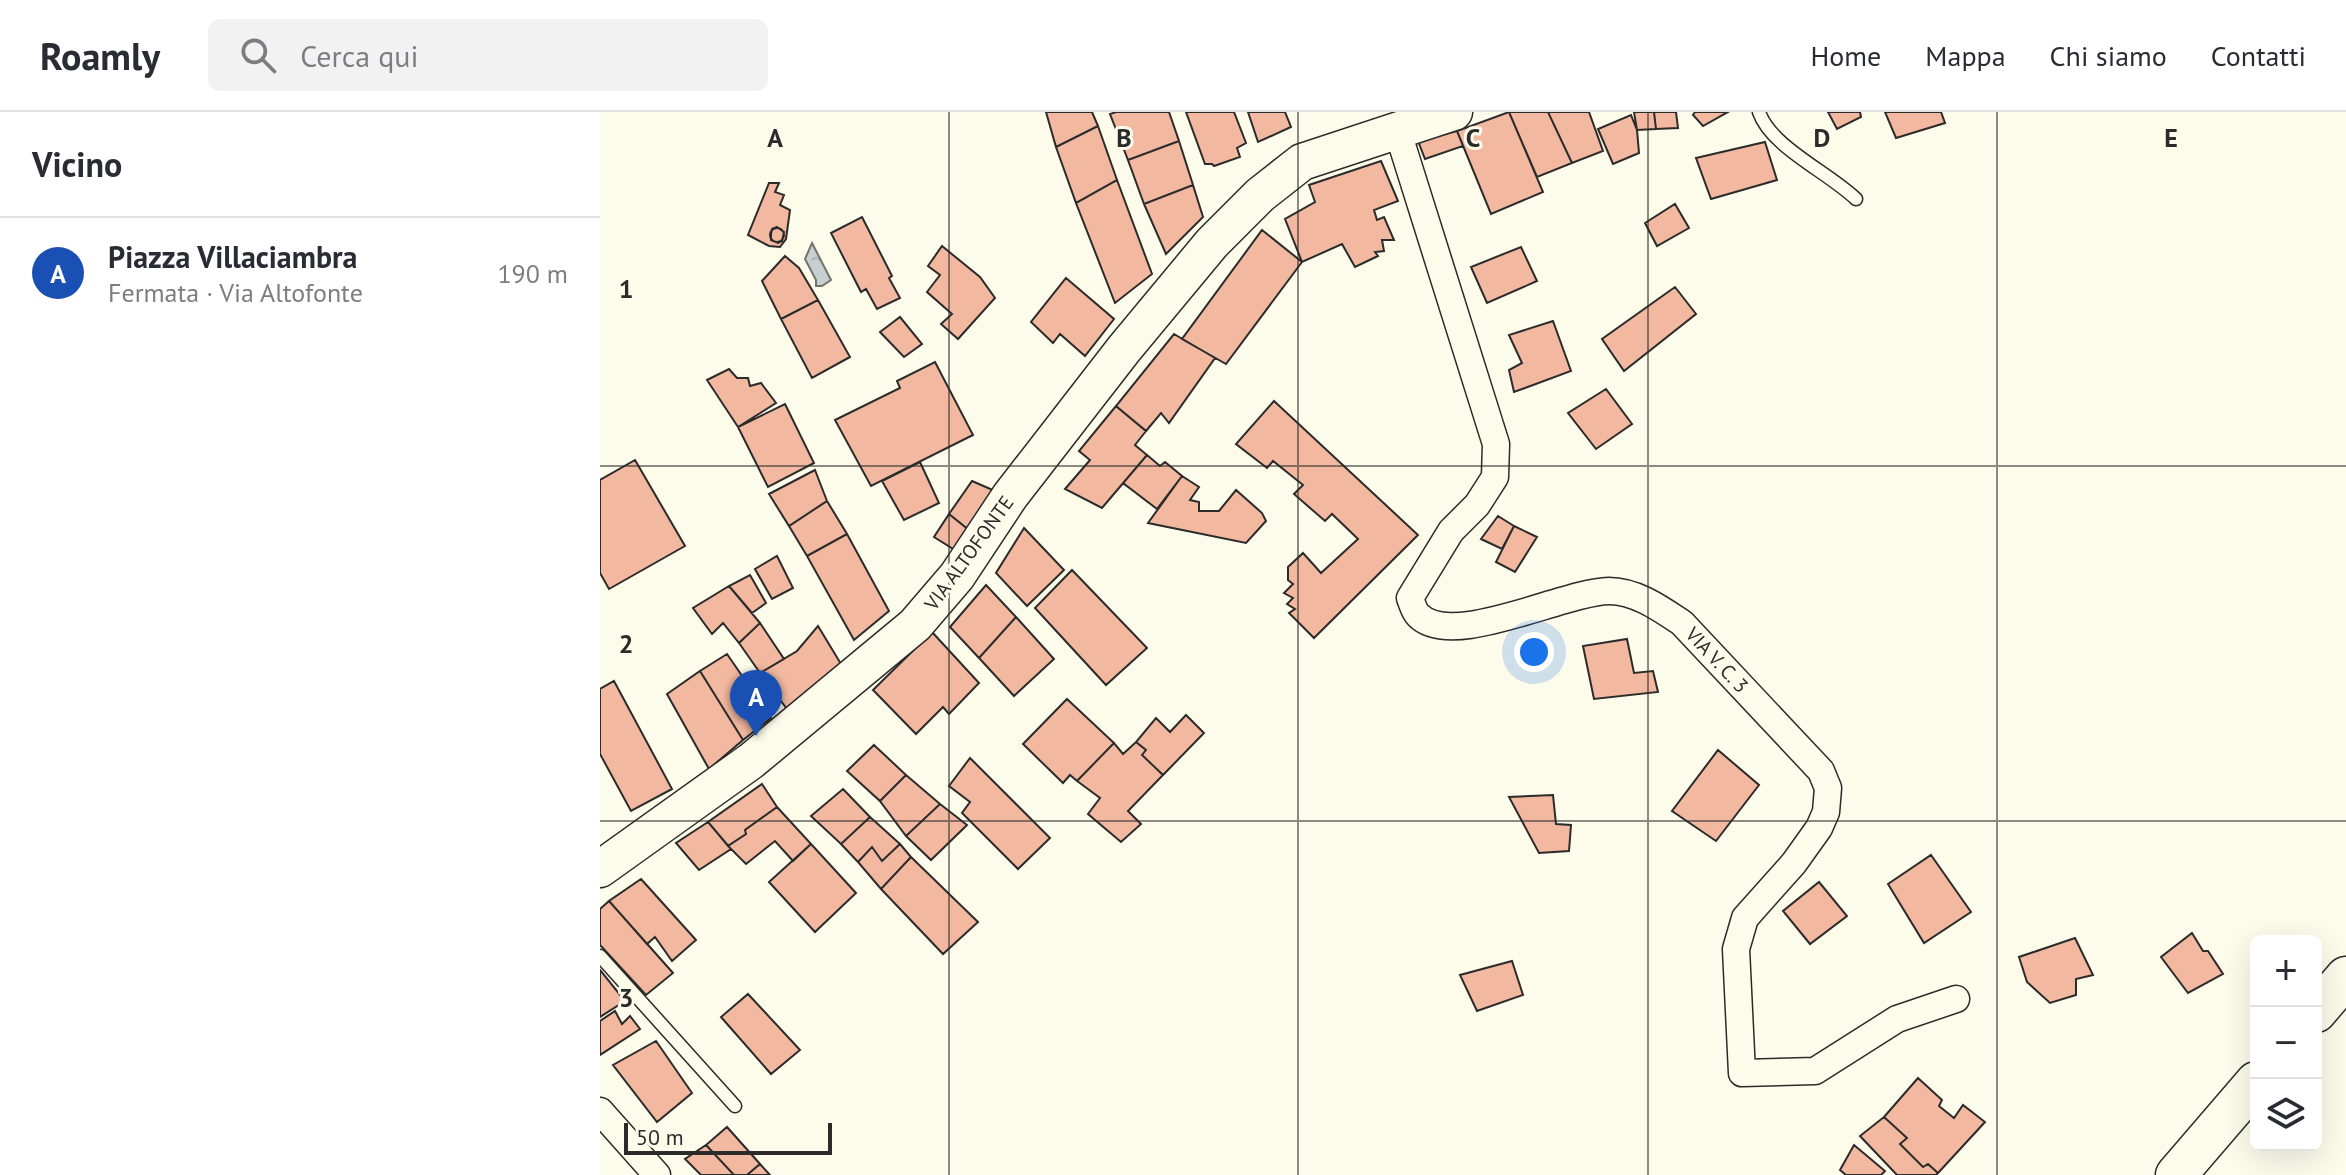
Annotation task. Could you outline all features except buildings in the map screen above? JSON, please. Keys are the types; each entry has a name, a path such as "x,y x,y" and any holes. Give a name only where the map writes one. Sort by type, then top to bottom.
{"main road":[{"name":"VIA ALTOFONTE","path":"600,869 751,761 915,625 957,576 1010,496 1114,361 1212,243 1260,195 1302,162 1448,114"},
{"path":"2320,1007 2346,977"},
{"path":"2176,1175 2250,1089"}],"street":[{"name":"VIA V. C. 3","path":"1397,129 1496,444 1495,477 1477,505 1451,531 1410,598 1417,615 1437,626 1460,628 1585,595 1611,591 1635,597 1682,623 1821,771 1828,788 1826,812 1819,828 1794,863 1745,918 1736,949 1742,1073 1815,1071 1897,1019 1956,999"},
{"path":"600,1111 657,1175"}],"lane":[{"path":"1759,112 1763,124 1781,143 1856,199"},
{"path":"600,956 735,1106"}],"water":[{"path":"812,243 831,280 822,286 816,286 805,259"}],"place":[{"name":"Piazza Villaciambra","path":"756,736"}]}
